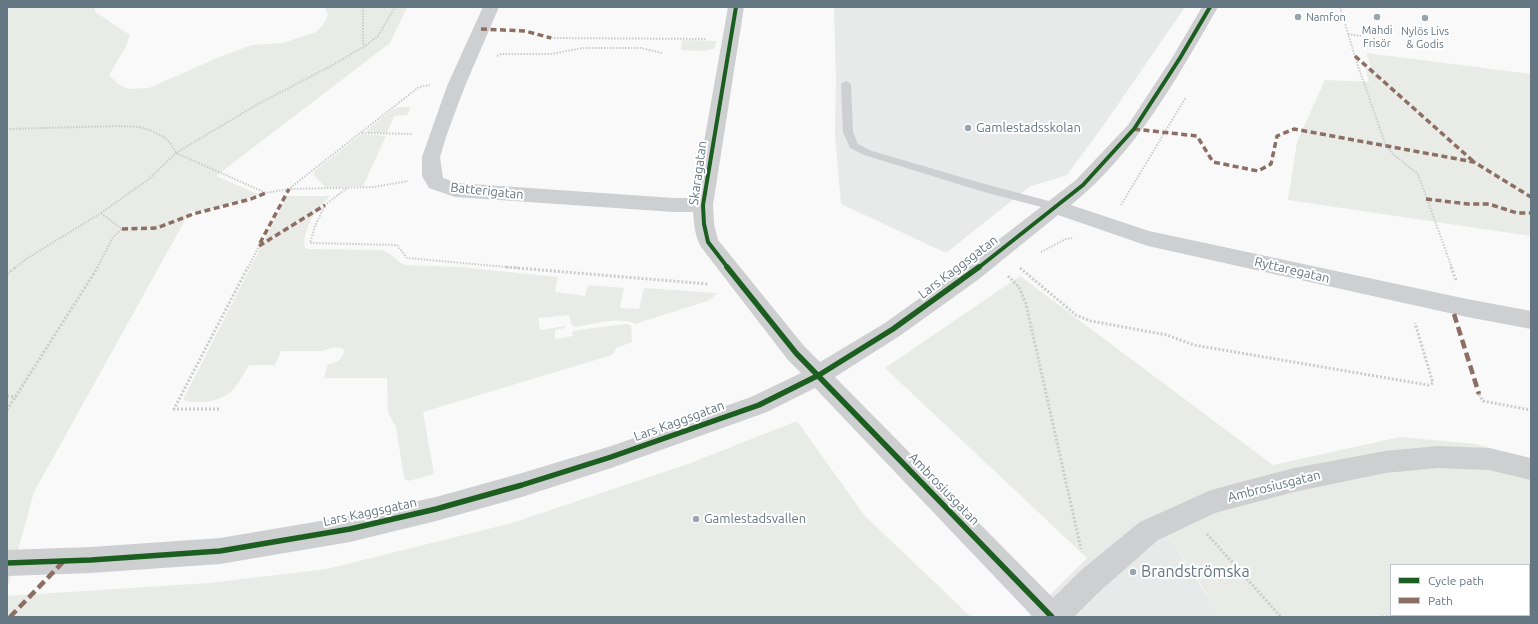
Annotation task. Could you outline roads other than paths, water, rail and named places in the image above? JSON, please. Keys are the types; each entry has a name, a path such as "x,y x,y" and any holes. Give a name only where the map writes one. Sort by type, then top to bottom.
{"street":[{"name":"Batterigatan","path":"491,7 456,86 438,134 431,157 432,176 436,183 455,190 674,205 703,205"},
{"name":"Skaragatan","path":"736,7 732,40 714,130 703,205 704,224 708,242 734,277 796,353 819,375"},
{"name":"Lars Kaggsgatan","path":"7,563 121,558 220,551 289,540 381,521 464,501 611,457 759,405 819,375 893,328 971,273 1056,207 1083,184 1134,130 1180,58 1210,7"},
{"name":"Ryttaregatan","path":"1056,207 1148,238 1467,308 1531,320"},
{"name":"Ambrosiusgatan","path":"819,375 1053,617 1089,582 1149,531 1211,502 1294,480 1385,462 1438,457 1489,459 1531,469"}],"lane":[{"path":"846,84 848,132 854,146 868,153 984,188 1056,207"}],"place":[{"name":"Namfon","path":"1298,17"},
{"name":"Mahdi Frisör","path":"1377,17"},
{"name":"Nylös Livs & Godis","path":"1425,18"},
{"name":"Gamlestadsskolan","path":"968,128"},
{"name":"Gamlestadsvallen","path":"696,519"},
{"name":"Brandströmska","path":"1133,572"}]}
